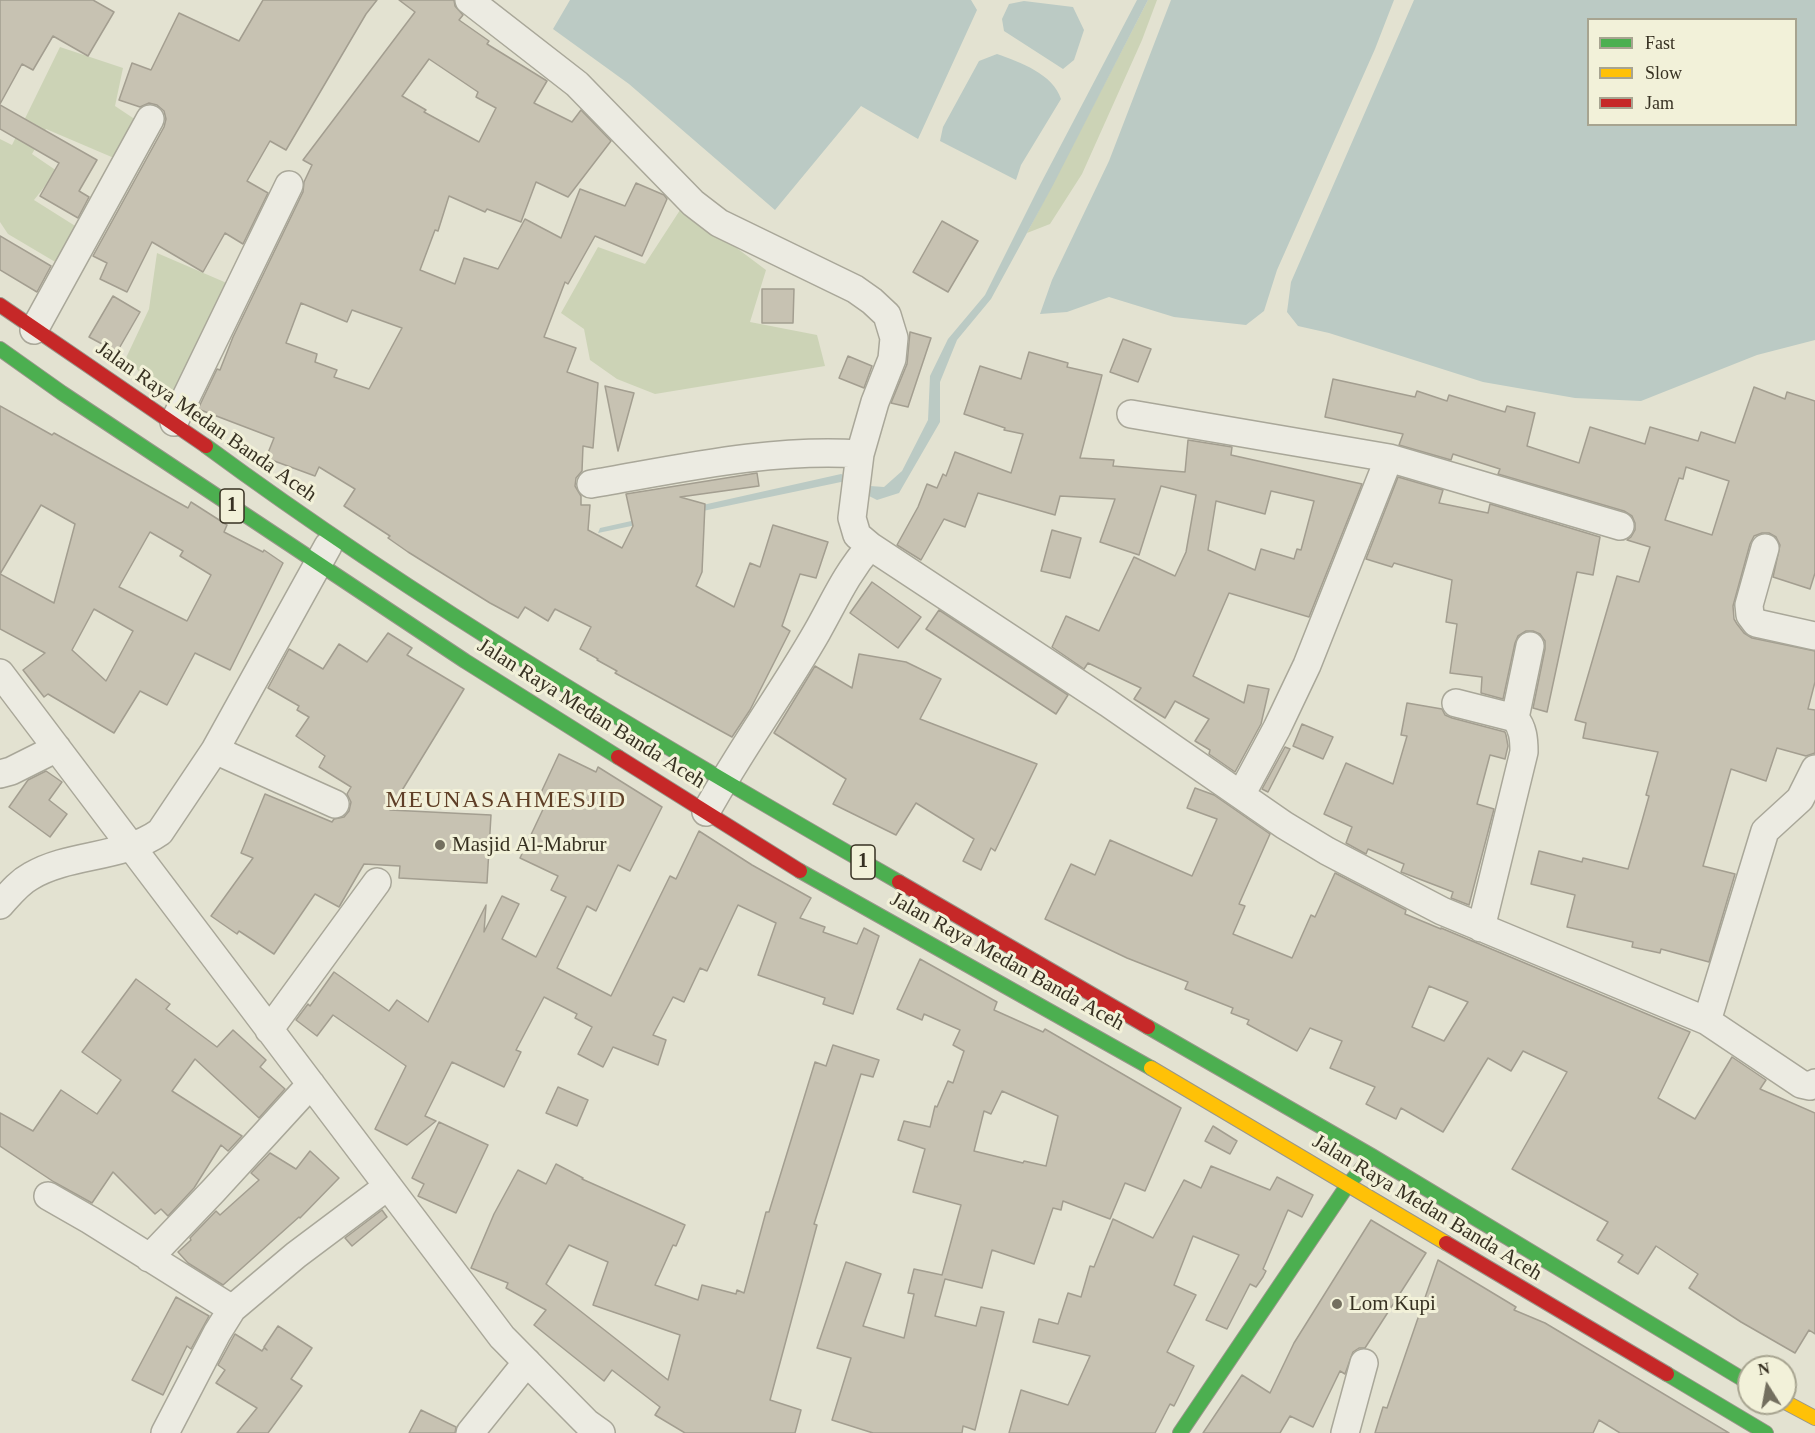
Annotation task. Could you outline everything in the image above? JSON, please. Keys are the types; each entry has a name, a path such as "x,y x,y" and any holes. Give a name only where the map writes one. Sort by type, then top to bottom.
{"main road":[{"name":"Jalan Raya Medan Banda Aceh","path":"0,305 174,422 333,536 480,633 541,688 706,812 790,865 1126,1053 1766,1433"},
{"name":"Jalan Raya Medan Banda Aceh","path":"0,349 62,393 465,661 541,688 723,781 1372,1156 1737,1376"},
{"path":"1180,1433 1347,1186 1372,1156"},
{"path":"1797,1408 1815,1418"}],"street":[{"path":"470,0 577,84 693,203 719,223 855,289 873,301 887,315 894,338 892,359 875,402 859,463 852,518 857,534 870,546 1108,703 1284,825 1345,861 1442,911 1707,1021 1801,1084 1810,1086 1815,1083"},
{"path":"34,330 150,119"},
{"path":"174,422 289,185"},
{"path":"1131,414 1389,458 1620,526"},
{"path":"591,484 691,466 792,454 828,452 859,463"},
{"path":"1241,795 1277,728 1307,664 1389,458"},
{"path":"0,905 16,887 30,876 48,868 149,840 159,832 215,750 333,536"},
{"path":"706,812 723,781 817,632 851,568 870,546"},
{"path":"1765,548 1749,605 1750,615 1756,623 1815,636"},
{"path":"1481,928 1524,752 1522,730 1515,718 1530,646"},
{"path":"0,673 502,1337 587,1423 601,1433"},
{"path":"1456,702 1515,718"},
{"path":"0,774 11,771 57,748"},
{"path":"215,750 335,804"},
{"path":"1707,1021 1765,831 1800,799 1815,769"},
{"path":"269,1030 377,882"},
{"path":"149,1258 311,1084"},
{"path":"165,1433 232,1309 296,1255 388,1186"},
{"path":"48,1197 90,1220 232,1309"},
{"path":"470,1433 527,1362"},
{"path":"1345,1433 1364,1363"}],"green space":[{"path":"1148,0 1157,0 1142,40 1082,174 1050,224 1027,233"},
{"path":"60,47 123,68 115,106 139,122 121,161 46,129 32,154 57,171 34,200 80,229 62,266 8,234 0,222 0,139 12,145"},
{"path":"682,207 766,270 750,322 817,335 825,366 655,394 617,379 590,360 584,329 561,313 598,247 645,264"},
{"path":"157,253 229,284 179,395 150,383 126,358 149,309"}],"shaded area":[{"path":"570,0 971,0 977,10 918,139 861,106 775,210 629,84 553,29"},
{"path":"1137,0 1148,0 1052,187 991,299 957,340 940,382 940,422 899,493 877,500 841,482 598,533 600,528 841,474 870,486 884,487 902,471 928,420 930,376 948,339 985,295"},
{"path":"1171,0 1394,0 1375,49 1277,270 1264,311 1246,325 1174,317 1109,297 1067,312 1040,314 1052,280 1109,161"},
{"path":"1414,0 1815,0 1815,340 1757,355 1641,401 1575,398 1483,382 1329,333 1298,326 1287,312 1291,282"},
{"path":"1024,1 1073,7 1084,30 1074,60 1063,69 1004,31 1002,19 1009,4"},
{"path":"997,54 1035,70 1051,83 1061,99 1021,165 1016,180 940,141 943,127 979,61"}],"building":[{"path":"0,0 93,0 114,12 88,56 53,36 33,70 22,64 0,104"},
{"path":"263,0 377,0 366,14 286,150 270,141 247,181 268,193 243,244 225,233 203,272 152,242 127,292 100,279 107,263 93,256 164,127 166,119 164,111 157,105 149,103 140,107 119,100 132,63 151,70 179,13 239,41"},
{"path":"399,0 454,0 455,6 463,15 459,20 489,41 487,44 547,81 534,103 572,122 581,110 611,141 568,197 536,182 521,222 487,209 485,212 449,196 438,231 435,230 420,270 455,284 464,258 498,269 525,219 561,238 580,189 625,206 636,183 664,195 667,199 642,256 595,236 568,284 565,282 544,337 576,348 567,372 598,383 593,448 583,446 582,471 576,478 575,486 581,496 581,505 590,505 588,530 622,548 633,526 626,494 757,473 759,486 680,497 705,504 702,572 696,586 734,607 750,563 760,567 773,525 828,542 816,578 800,574 782,626 790,631 750,710 732,737 615,673 617,671 580,649 591,627 555,609 548,621 525,607 518,618 490,603 408,552 388,538 390,536 344,506 355,489 319,467 315,476 266,458 274,438 198,409 217,369 220,370 233,337 303,192 304,182 312,165 303,160 415,12","holes":["429,59 478,92 476,97 496,108 479,142 424,112 426,110 402,96","301,303 347,322 352,310 402,328 369,389 334,377 337,370 315,362 317,354 286,343"]},
{"path":"0,105 97,160 79,191 89,197 78,218 40,196 59,163 0,129"},
{"path":"942,221 978,241 948,292 913,272"},
{"path":"0,236 51,266 37,292 0,270"},
{"path":"762,289 794,289 793,323 762,323"},
{"path":"113,296 140,312 117,352 89,337"},
{"path":"910,332 931,338 908,407 891,403 907,364"},
{"path":"1123,339 1151,349 1138,382 1110,372"},
{"path":"1029,352 1068,363 1067,367 1102,375 1080,458 1114,460 1113,466 1185,472 1188,440 1232,447 1231,455 1362,484 1309,617 1229,593 1193,676 1244,703 1248,685 1269,689 1261,724 1235,772 1209,754 1210,750 1195,741 1209,719 1175,701 1165,718 1134,699 1141,688 1088,663 1084,669 1052,647 1066,616 1099,631 1134,557 1175,576 1186,552 1196,495 1161,486 1139,555 1100,542 1115,499 1060,496 1055,515 978,493 965,527 944,519 921,560 897,545 918,507 927,484 937,488 943,474 946,476 955,452 1011,473 1023,434 1004,430 1005,428 964,414 980,366 1021,379","holes":["1271,491 1314,501 1301,550 1297,549 1294,559 1261,549 1255,570 1208,550 1216,501 1265,514"]},
{"path":"848,356 872,366 864,388 839,378"},
{"path":"1333,379 1415,397 1417,391 1447,401 1449,395 1505,412 1507,406 1535,413 1527,446 1579,463 1590,427 1645,444 1650,427 1698,441 1701,432 1735,443 1754,387 1785,399 1787,392 1815,401 1815,573 1810,589 1773,577 1780,545 1776,537 1769,533 1762,533 1754,536 1750,544 1733,606 1734,619 1744,633 1752,638 1815,651 1815,682 1808,709 1815,710 1815,753 1806,756 1777,748 1766,781 1731,769 1703,866 1735,874 1709,962 1661,949 1660,953 1632,947 1633,942 1567,927 1575,895 1531,884 1539,851 1582,862 1583,858 1628,869 1649,796 1646,795 1658,752 1583,738 1586,723 1575,720 1617,576 1639,582 1650,547 1627,540 1635,530 1632,516 1624,511 1498,474 1500,469 1453,454 1451,460 1399,445 1403,434 1325,417","holes":["1686,467 1729,481 1712,535 1665,520 1679,478 1683,479"]},
{"path":"605,386 634,393 618,451"},
{"path":"0,406 52,435 54,433 188,508 191,502 227,525 224,532 263,552 264,550 283,563 230,670 195,653 167,705 140,691 114,733 48,694 44,697 23,670 45,653 0,629","holes":["41,505 75,524 54,603 0,574","150,532 183,551 180,556 211,575 187,621 119,587","94,609 133,631 106,681 72,650"]},
{"path":"1398,477 1443,490 1439,503 1488,513 1490,504 1600,537 1593,575 1577,572 1547,712 1533,708 1545,649 1545,641 1540,634 1526,631 1518,636 1503,699 1481,693 1482,677 1450,673 1457,624 1446,622 1452,580 1394,563 1392,567 1366,559"},
{"path":"1052,530 1081,538 1070,578 1041,571"},
{"path":"872,582 921,617 898,648 850,613"},
{"path":"939,610 1068,695 1056,714 926,629"},
{"path":"388,633 412,648 407,655 464,689 390,810 491,815 487,883 399,878 400,866 364,864 339,907 315,894 274,954 239,931 237,934 211,916 253,858 241,853 265,794 332,822 334,819 344,817 349,811 351,802 347,794 351,787 319,767 325,756 296,736 309,717 297,710 299,706 268,688 289,649 323,669 339,644 367,662"},
{"path":"859,654 906,662 941,679 920,719 1037,764 995,851 991,848 981,870 963,861 974,839 916,803 896,835 833,804 846,779 774,733 815,666 852,688"},
{"path":"1407,703 1442,709 1445,715 1452,718 1505,732 1506,735 1508,746 1505,759 1490,755 1477,804 1494,809 1469,905 1451,898 1453,892 1401,872 1404,864 1368,849 1366,854 1346,843 1352,827 1324,814 1346,763 1393,784 1407,736 1401,735"},
{"path":"1302,724 1333,737 1323,759 1293,746"},
{"path":"1285,747 1290,749 1268,792 1262,789"},
{"path":"559,754 596,772 598,767 662,807 630,871 618,865 596,911 587,906 557,968 611,996 670,876 676,879 699,831 752,865 811,898 800,918 825,927 823,932 857,944 864,928 879,936 853,1014 823,1004 825,998 758,975 776,923 738,905 707,971 700,968 684,1002 673,997 653,1035 666,1040 658,1065 613,1047 603,1067 578,1054 592,1027 575,1018 577,1014 544,997 516,1050 521,1052 504,1087 452,1062 425,1116 436,1121 407,1145 375,1129 406,1066 333,1015 317,1036 296,1020 308,1004 310,1006 334,972 389,1011 397,1000 428,1022 486,905 484,932 502,896 519,904 502,939 536,957 566,897 551,890 558,876 520,858 546,803 538,799"},
{"path":"46,771 62,782 49,800 67,814 50,837 9,807 28,780"},
{"path":"1195,788 1214,795 1270,834 1239,904 1245,906 1233,934 1292,958 1311,915 1315,917 1335,873 1406,910 1405,914 1690,1032 1658,1098 1695,1119 1732,1057 1766,1080 1760,1089 1815,1113 1815,1334 1809,1330 1795,1353 1741,1322 1689,1288 1698,1274 1656,1246 1638,1274 1618,1262 1623,1255 1597,1240 1608,1222 1512,1169 1567,1072 1523,1051 1511,1071 1488,1058 1443,1132 1401,1108 1396,1119 1366,1104 1375,1087 1330,1068 1342,1041 1310,1028 1297,1051 1247,1024 1249,1020 1231,1013 1233,1008 1185,989 1188,982 1127,958 1045,919 1071,864 1095,875 1110,840 1192,876 1217,819 1187,808","holes":["1429,986 1468,1002 1444,1041 1412,1027"]},
{"path":"920,959 997,1002 994,1010 1043,1032 1045,1029 1181,1108 1145,1191 1125,1183 1110,1219 1063,1201 1061,1210 1053,1208 1034,1264 992,1250 982,1288 945,1279 935,1316 976,1326 981,1307 1004,1312 975,1430 963,1426 962,1433 873,1433 832,1420 851,1358 817,1348 846,1262 881,1274 863,1326 904,1338 914,1294 908,1293 914,1269 942,1275 961,1205 913,1192 925,1149 898,1140 904,1121 930,1127 935,1106 937,1107 948,1081 953,1083 964,1051 953,1045 960,1030 924,1014 922,1020 897,1009","holes":["1002,1091 1058,1116 1046,1166 974,1151 984,1111 991,1114"]},
{"path":"136,979 170,1004 166,1009 217,1047 233,1030 266,1060 260,1067 285,1089 259,1118 195,1059 172,1091 242,1136 228,1151 221,1145 194,1188 168,1216 161,1209 155,1214 113,1172 92,1203 54,1182 0,1146 0,1113 33,1131 61,1090 97,1114 121,1080 82,1052"},
{"path":"833,1045 879,1060 873,1077 861,1074 814,1224 817,1225 770,1400 801,1410 795,1433 685,1433 655,1415 660,1407 612,1370 604,1381 534,1325 546,1310 506,1288 508,1283 471,1268 494,1214 518,1170 546,1184 556,1164 582,1179 685,1225 655,1285 698,1300 702,1285 736,1294 737,1290 744,1293 766,1212 769,1212 815,1062 826,1066","holes":["569,1245 608,1262 593,1305 680,1335 668,1380 546,1284"]},
{"path":"558,1087 588,1100 577,1126 546,1113"},
{"path":"439,1122 488,1145 456,1213 418,1196 424,1184 412,1178"},
{"path":"1213,1126 1237,1141 1230,1154 1205,1141"},
{"path":"310,1151 339,1178 300,1218 223,1285 188,1263 178,1252 216,1211 220,1215 259,1180 251,1173 270,1153 296,1169"},
{"path":"1211,1166 1270,1190 1277,1177 1313,1195 1302,1217 1288,1210 1263,1269 1266,1271 1263,1277 1256,1287 1250,1284 1227,1329 1206,1320 1239,1255 1193,1236 1174,1285 1196,1295 1167,1352 1194,1366 1174,1406 1170,1404 1155,1433 1009,1433 1021,1390 1068,1405 1090,1356 1033,1342 1039,1319 1058,1324 1068,1293 1081,1297 1090,1266 1094,1267 1113,1219 1153,1238 1184,1180 1201,1188"},
{"path":"382,1210 387,1217 352,1246 345,1238"},
{"path":"1371,1220 1426,1253 1365,1348 1359,1348 1353,1352 1345,1374 1340,1371 1313,1427 1290,1416 1280,1433 1203,1433 1242,1375 1270,1393 1294,1343"},
{"path":"1438,1260 1516,1307 1514,1310 1545,1323 1729,1433 1620,1433 1599,1420 1593,1433 1375,1433 1383,1407 1387,1408"},
{"path":"176,1297 209,1316 191,1349 187,1346 163,1395 132,1380"},
{"path":"278,1326 312,1348 291,1379 302,1386 268,1433 237,1433 257,1408 216,1383 225,1370 218,1365 235,1334 262,1351 264,1348 267,1350 264,1347"},
{"path":"421,1410 456,1427 455,1433 409,1433"}],"traffic: fast":[{"path":"0,349 62,393 465,661 618,757"},
{"path":"206,446 289,506 546,674 899,882"},
{"path":"800,871 1151,1068"},
{"path":"1148,1027 1372,1156 1737,1376"},
{"path":"1180,1433 1347,1186 1372,1156"},
{"path":"1667,1374 1766,1433"}],"traffic: slow":[{"path":"1151,1068 1446,1243"},
{"path":"1797,1408 1815,1418"}],"traffic: jam":[{"path":"0,305 206,446"},
{"path":"618,757 800,871"},
{"path":"899,882 1148,1027"},
{"path":"1446,1243 1667,1374"}],"place":[{"name":"Masjid Al-Mabrur","path":"440,845"},
{"name":"Lom Kupi","path":"1337,1304"}],"district":[{"name":"MEUNASAHMESJID","path":"506,801"}]}
